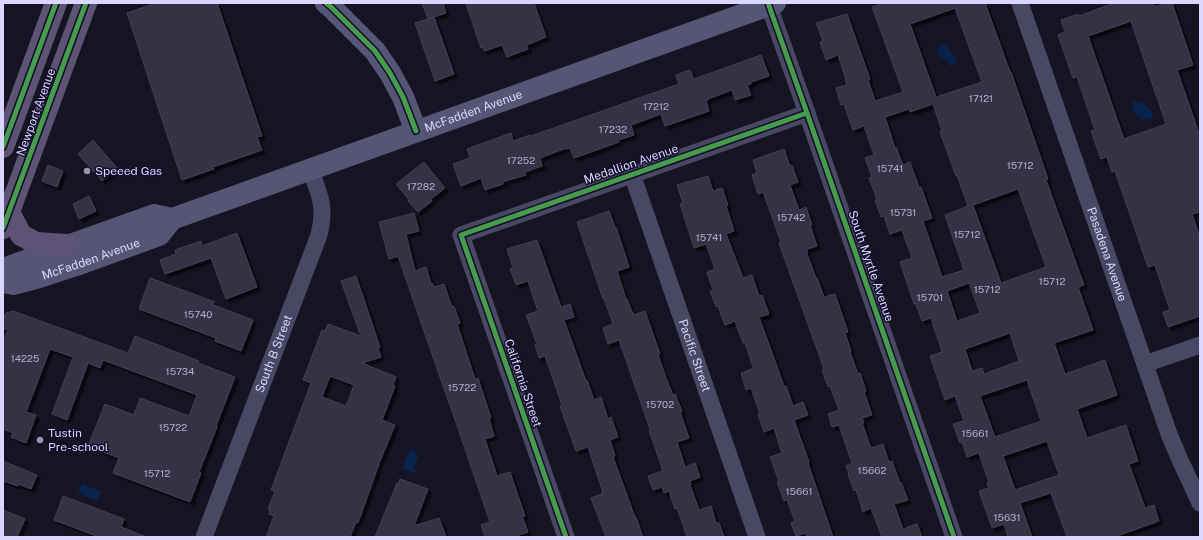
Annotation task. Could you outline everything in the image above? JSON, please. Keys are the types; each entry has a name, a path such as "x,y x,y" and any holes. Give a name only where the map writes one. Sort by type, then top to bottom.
{"main road":[{"name":"Newport Avenue","path":"3,147 56,3"},
{"name":"Newport Avenue","path":"6,220 86,3"},
{"path":"326,3 332,7 375,50 403,97 416,131"},
{"name":"McFadden Avenue","path":"3,282 14,284 85,262 159,235 172,219 770,4"},
{"name":"McFadden Avenue","path":"3,269 154,215 172,219"},
{"path":"6,220 21,235 36,243 67,245"}],"street":[{"name":"South Myrtle Avenue","path":"770,4 954,537"},
{"name":"Pasadena Avenue","path":"1023,4 1145,364 1180,460 1200,503"},
{"name":"Medallion Avenue","path":"461,235 807,113"},
{"name":"South B Street","path":"204,537 322,223 321,199 310,169"},
{"name":"Pacific Street","path":"632,174 757,537"},
{"name":"California Street","path":"461,235 566,537"},
{"path":"1145,364 1200,345"}],"water":[{"path":"943,44 950,48 956,59 957,62 954,65 950,66 945,59 939,56 937,48"},
{"path":"1134,102 1147,106 1150,109 1152,118 1145,120 1138,117 1132,108 1132,104"},
{"path":"410,449 415,452 418,457 414,468 416,470 415,473 402,469"},
{"path":"82,484 101,491 97,501 78,493"}],"building":[{"path":"156,3 217,3 262,136 257,137 262,150 213,167 214,169 182,180 127,13"},
{"path":"422,3 443,3 446,13 428,19"},
{"path":"466,3 534,3 546,37 527,45 528,49 507,57 502,45 484,51 483,47 481,48"},
{"path":"883,3 985,3 1011,72 1048,179 1046,180 1084,285 1078,287 1093,330 1054,343 1065,374 1105,360 1117,395 1077,409 1087,438 1126,425 1138,461 1129,464 1145,508 1154,505 1159,521 1114,537 1067,537 1051,493 1020,503 1032,537 1008,537 1004,524 992,528 979,491 989,488 987,483 989,483 979,453 967,457 962,442 960,443 953,424 964,421 955,396 945,400 930,356 942,352 931,318 922,321 916,304 914,304 900,262 912,258 902,230 890,234 884,216 881,217 875,200 877,199 869,178 872,177 865,158 874,155 864,126 853,130 844,104 841,105 836,88 847,85 838,55 826,60 820,42 823,41 816,23 847,14 870,79 868,80 875,101 903,92 872,7","holes":["955,8 982,82 936,97 910,24","933,104 942,131 940,132 968,206 945,215 964,270 942,277 923,221 932,218 921,187 919,187 910,162 903,165 896,147 895,148 885,117 909,109 910,112","1018,189 1046,267 1001,283 973,205","969,283 980,313 957,321 947,291","1010,333 1019,361 984,374 982,368 972,371 965,349","1027,380 1041,421 995,437 980,396","1047,441 1059,475 1015,490 1003,456"]},
{"path":"1114,3 1153,3 1155,7 1166,3 1172,3 1193,65 1177,70 1200,136 1200,212 1192,214 1200,238 1200,316 1168,327 1163,312 1170,310 1155,265 1148,267 1115,171 1112,172 1107,157 1101,159 1091,131 1095,130 1077,77 1073,78 1058,35 1065,32 1061,20 1078,14 1079,16","holes":["1131,21 1166,124 1124,139 1088,36"]},
{"path":"434,17 454,74 435,81 415,23"},
{"path":"761,55 769,76 751,82 751,84 747,85 751,95 735,100 732,90 708,99 706,101 709,111 665,126 661,114 631,125 634,135 618,140 619,142 574,158 570,148 566,148 540,158 542,166 525,172 526,175 502,182 503,184 485,190 481,178 461,186 453,164 470,158 467,149 511,133 513,141 530,135 531,136 679,84 676,75 690,70 694,79"},
{"path":"93,140 117,168 102,181 78,154"},
{"path":"784,149 798,182 790,185 799,210 806,207 817,246 807,249 807,254 824,297 835,294 848,332 845,333 851,351 850,352 858,374 860,373 866,391 864,392 872,415 862,418 864,423 862,423 871,448 883,444 889,462 892,461 908,500 894,504 903,529 917,524 922,537 882,537 871,508 863,512 856,490 854,491 846,466 852,463 839,425 832,427 828,414 839,410 822,370 824,369 779,243 781,242 763,192 758,194 752,175 757,173 753,160"},
{"path":"424,162 445,188 418,212 396,184"},
{"path":"48,165 63,171 57,187 42,181"},
{"path":"708,176 713,191 722,188 728,205 726,206 734,231 726,234 743,278 752,275 759,296 762,295 769,314 759,317 784,386 786,386 793,406 803,402 808,415 794,420 833,537 807,537 806,533 796,536 791,523 795,521 787,500 784,501 777,482 779,481 770,457 782,453 774,428 764,432 758,414 760,414 751,388 746,390 741,373 752,369 753,367 745,343 743,343 735,321 725,325 718,306 716,307 710,291 713,290 707,272 715,269 706,244 694,248 680,204 683,203 677,185"},
{"path":"89,196 96,211 79,219 73,204"},
{"path":"609,211 616,227 629,267 617,271 626,299 634,315 645,311 660,354 658,355 666,378 682,411 680,412 689,438 677,442 685,467 695,463 700,477 690,481 690,485 699,510 711,506 716,523 719,523 724,537 687,537 677,508 675,509 669,491 664,493 662,487 653,490 648,476 663,471 619,340 608,344 603,328 613,324 577,222"},
{"path":"414,213 419,231 406,234 415,271 426,267 431,283 434,287 444,284 452,307 454,306 460,323 457,324 475,379 478,378 491,418 489,419 494,436 485,439 497,476 510,472 525,516 522,516 528,532 513,537 485,537 481,525 490,522 450,405 398,256 389,259 379,222"},
{"path":"237,233 257,287 226,299 211,258 165,274 160,260 176,254 175,250 201,241 202,246"},
{"path":"537,240 561,307 570,304 574,317 564,320 586,381 587,380 594,400 601,397 608,419 611,417 618,437 610,440 615,456 613,457 643,537 606,537 591,498 602,494 601,493 603,492 588,447 576,451 560,406 562,405 545,356 539,358 535,345 537,344 526,315 538,311 528,281 516,285 510,269 513,268 507,249"},
{"path":"356,276 380,347 378,348 381,357 362,363 396,377 393,385 395,386 382,420 395,425 380,461 358,523 356,522 350,537 266,537 274,516 269,514 270,510 268,509 275,491 271,490 311,383 303,380 322,330 325,331 328,324 361,336 341,281","holes":["330,376 354,385 346,406 322,397"]},
{"path":"150,278 215,302 211,304 253,320 241,351 215,341 216,338 139,309"},
{"path":"13,311 128,353 135,336 235,377 199,472 201,473 190,502 113,473 119,458 88,446 105,404 134,415 140,398 189,416 197,395 103,360 100,368 88,363 67,420 52,414 73,357 50,349 26,412 36,415 26,443 11,437 13,433 3,429 3,342 8,330 3,328 3,319 6,313"},
{"path":"3,461 37,475 31,489 18,484 18,486 3,481"},
{"path":"400,479 428,489 414,526 439,518 446,537 375,537"},
{"path":"63,496 124,519 121,527 144,537 99,537 54,520"},
{"path":"3,510 25,519 17,537 3,537"}],"cycle path":[{"path":"3,147 56,3"},
{"path":"3,228 86,3"},
{"path":"326,3 375,51 390,73 403,97 416,131"},
{"path":"768,3 954,537"},
{"path":"566,537 461,235 807,113"}],"place":[{"name":"Speeed Gas","path":"87,171"},
{"name":"Tustin Pre-school","path":"40,440"}]}
